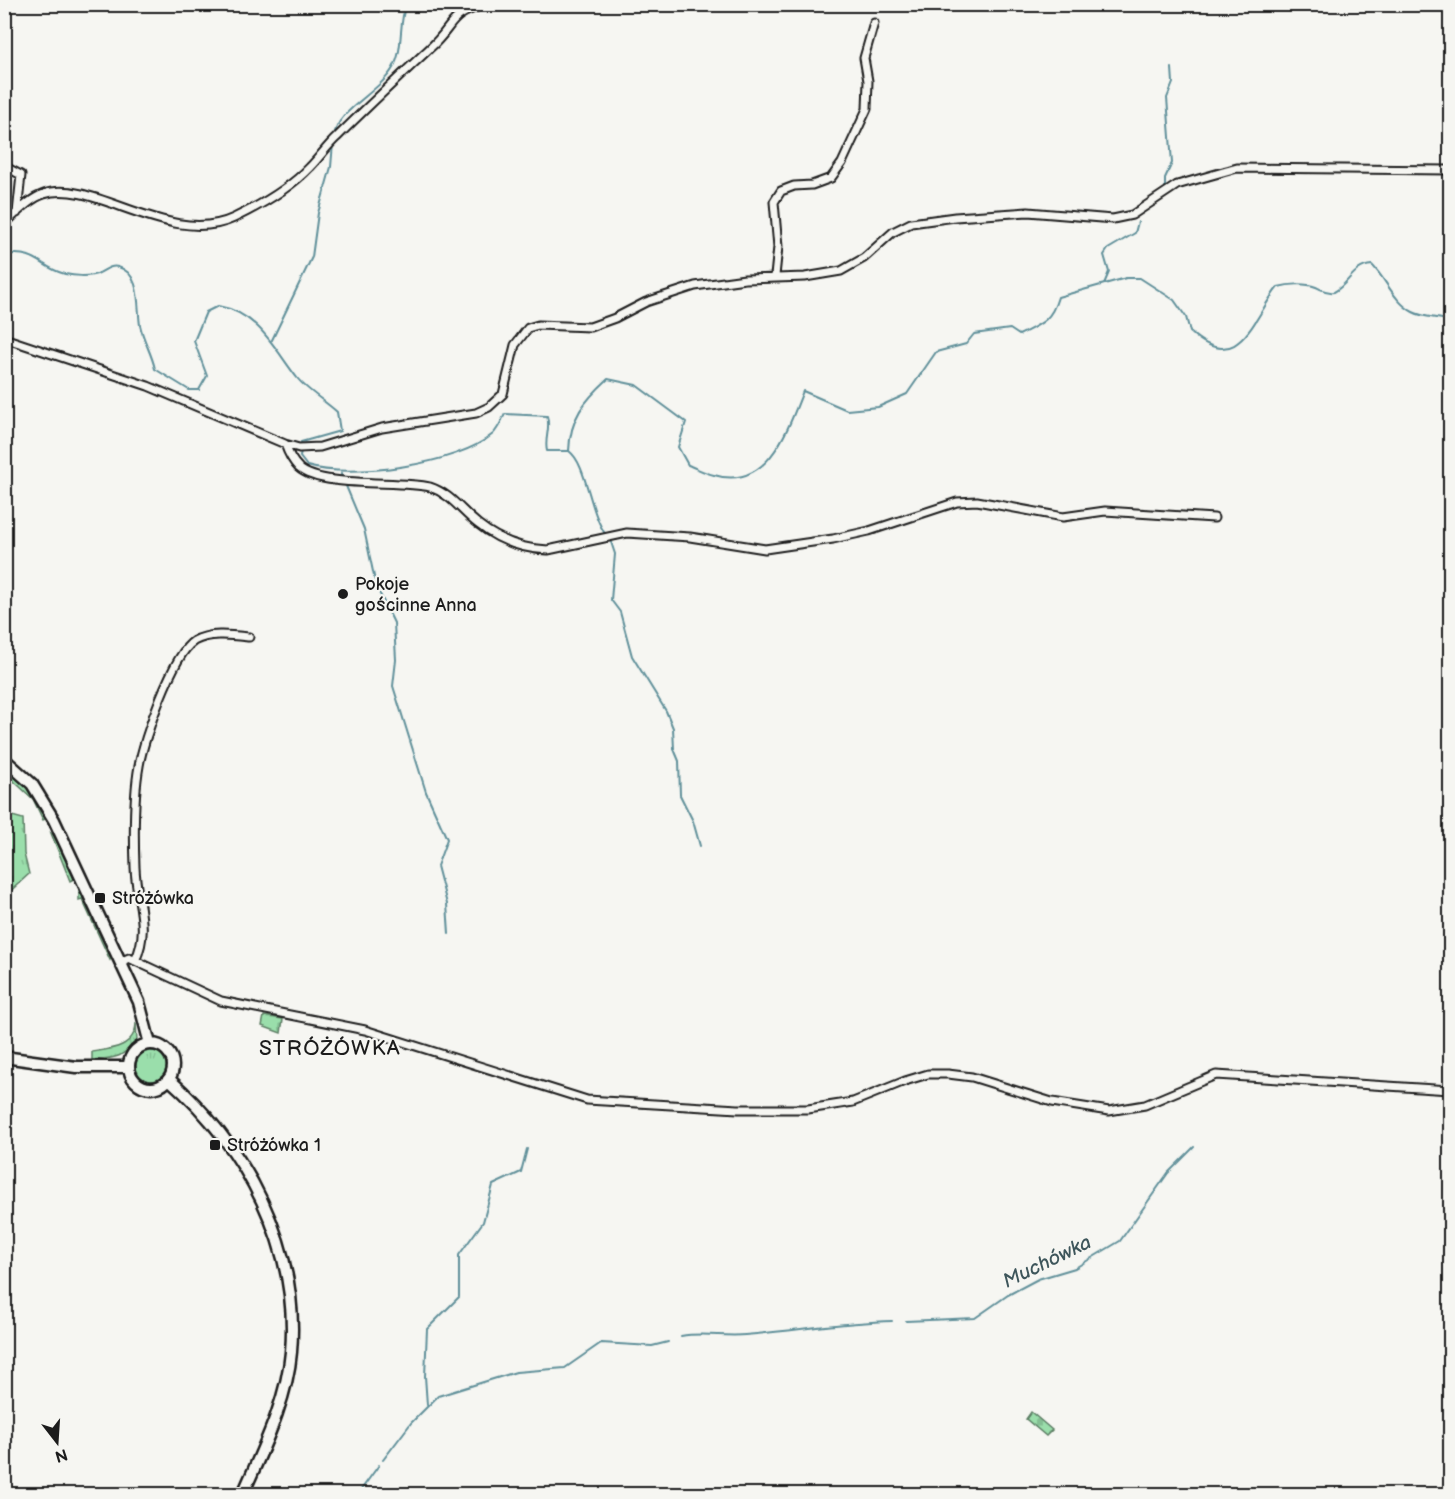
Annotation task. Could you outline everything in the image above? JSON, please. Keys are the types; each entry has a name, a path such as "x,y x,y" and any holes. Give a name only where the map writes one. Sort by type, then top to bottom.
{"main road":[{"path":"4,759 32,784 45,803 139,1002 150,1044"},
{"path":"150,1044 165,1049 171,1055 173,1063 169,1079 162,1085 145,1088 131,1076 128,1067 134,1051 150,1044"},
{"path":"4,1057 67,1066 128,1067"},
{"path":"169,1079 208,1118 252,1182 275,1229 282,1254 289,1303 291,1353 282,1395 243,1494"}],"street":[{"path":"4,224 45,193 68,191 159,220 219,222 256,206 309,169 328,145 436,42 456,16 466,10 488,4"},
{"path":"775,276 778,247 774,202 781,191 794,186 812,185 831,178 842,163 867,109 868,81 864,58 873,23"},
{"path":"4,166 21,175 17,213"},
{"path":"4,338 148,386 285,444 303,448 320,447 382,428 465,416 489,407 503,394 515,345 528,328 538,325 590,327 680,290 775,276 806,277 841,271 864,258 892,232 911,223 955,217 1028,212 1087,218 1125,217 1178,185 1237,168 1450,170"},
{"path":"285,444 300,469 312,476 341,481 420,485 444,492 477,524 515,545 548,550 612,534 644,533 690,537 765,549 857,534 957,502 977,501 1063,517 1105,511 1214,518"},
{"path":"135,961 144,934 134,866 138,768 145,741 172,671 190,645 206,637 222,635 249,638"},
{"path":"120,962 129,958 220,1000 365,1030 587,1100 738,1109 808,1109 853,1102 928,1074 972,1077 1052,1102 1110,1111 1145,1105 1216,1075 1450,1090"}],"green space":[{"path":"5,766 31,791 47,818 43,820 33,799 5,773"},
{"path":"5,814 23,819 24,854 29,874 5,896"},
{"path":"51,833 58,838 74,879 70,881"},
{"path":"79,885 112,956 110,960 82,899 79,900"},
{"path":"264,1016 283,1019 281,1033 262,1026"},
{"path":"136,1023 137,1041 126,1052 113,1058 92,1060 92,1052 114,1048 127,1042 135,1031"},
{"path":"151,1051 162,1055 166,1066 162,1077 151,1081 140,1077 136,1066 140,1055"},
{"path":"1031,1412 1052,1430 1046,1436 1026,1419"}],"waterway":[{"path":"334,137 342,118 378,86 393,68 399,53 406,4"},
{"path":"1165,187 1165,178 1172,163 1167,98 1173,83 1172,68"},
{"path":"272,340 312,257 318,213 331,167 333,143"},
{"path":"1104,284 1109,272 1104,255 1108,249 1135,233 1138,222"},
{"path":"4,255 16,254 32,257 65,274 93,275 112,267 126,271 135,284 140,325 155,369 189,390 199,390 207,376 194,341 206,312 218,306 245,316 265,334 298,379 337,412 340,431 301,442 301,445"},
{"path":"301,451 300,457 307,466 326,470 376,470 403,467 455,454 476,445 493,434 505,414 547,416 547,451 569,451 575,420 585,403 608,379 636,385 686,422 678,447 688,465 711,474 733,478 749,474 773,453 790,422 803,391 847,410 878,407 907,394 936,352 966,344 974,334 1010,329 1019,335 1044,321 1052,312 1058,297 1126,278 1140,278 1174,300 1186,317 1190,332 1207,344 1221,348 1233,345 1243,338 1278,287 1307,285 1334,292 1360,269 1372,265 1406,308 1422,315 1450,321"},
{"path":"569,451 580,466 600,525 606,535"},
{"path":"341,474 364,529 376,586 394,623 396,660 393,686 426,792 447,839 437,866 447,904 449,934"},
{"path":"610,539 615,554 611,600 620,612 632,656 666,711 673,728 674,749 679,761 680,795 693,821 700,846"},
{"name":"Muchówka","path":"906,1321 975,1318 1008,1295 1038,1279 1075,1268 1120,1241 1168,1173 1194,1147"},
{"path":"427,1405 425,1376 427,1329 459,1297 459,1255 483,1222 493,1185 521,1172 527,1149"},
{"name":"Muchówka","path":"681,1336 745,1335 892,1321"},
{"name":"Muchówka","path":"383,1460 411,1423 438,1396 516,1372 565,1368 601,1343 652,1346 668,1342"},
{"name":"Muchówka","path":"358,1494 379,1465"}],"place":[{"name":"Pokoje gościnne Anna","path":"343,594"},
{"name":"Stróżówka","path":"100,898"},
{"name":"Stróżówka 1","path":"215,1145"}],"district":[{"name":"STRÓŻÓWKA","path":"330,1048"}]}
